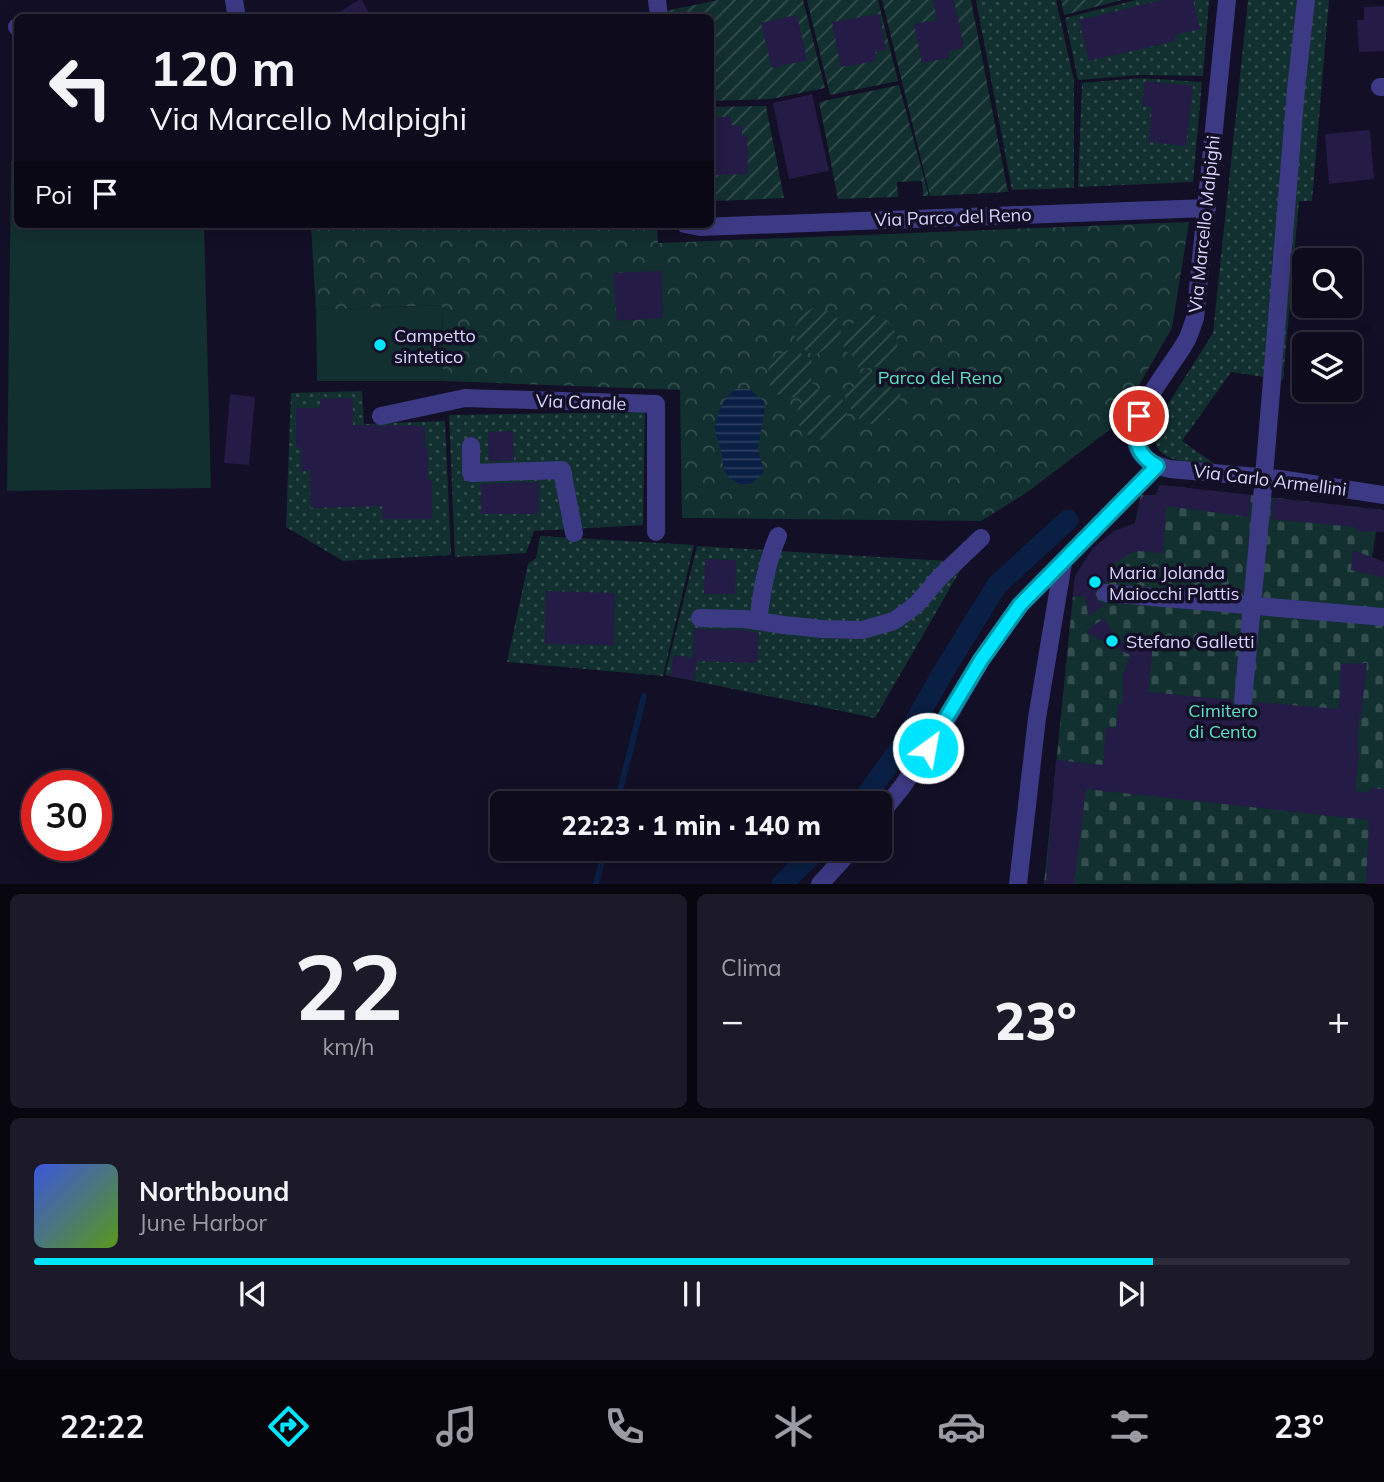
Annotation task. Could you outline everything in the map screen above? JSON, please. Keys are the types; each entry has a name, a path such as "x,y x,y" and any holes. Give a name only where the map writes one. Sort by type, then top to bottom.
{"street":[{"name":"Via Marcello Malpighi","path":"1157,466 1148,461 1139,450 1136,443 1136,424 1143,408 1186,341 1195,317 1227,0"},
{"path":"1243,701 1306,0"},
{"name":"Via Parco del Reno","path":"714,224 1207,208"},
{"name":"Via Canale","path":"381,416 465,398 656,404 656,532"},
{"path":"471,446 471,473 562,470 574,533"},
{"path":"892,799 940,729 981,660 1020,605 1157,466"},
{"name":"Via Carlo Armellini","path":"1157,466 1264,477 1384,495"},
{"path":"758,621 764,576 778,536"},
{"path":"700,618 744,619 823,629 862,630 894,621 916,605 981,538"},
{"path":"1018,884 1038,718 1063,563"},
{"path":"1106,593 1384,618"},
{"path":"820,884 841,861"}],"green space":[{"path":"718,0 803,0 825,88 771,99 714,101 714,14 666,14 666,11"},
{"path":"807,0 878,0 898,81 830,95"},
{"path":"882,0 971,0 1008,192 930,196"},
{"path":"976,0 1056,0 1074,81 1074,188 1012,190"},
{"path":"1061,0 1122,0 1064,15"},
{"path":"1136,0 1209,0 1203,76 1141,75 1078,80 1065,18"},
{"path":"1248,0 1329,0 1312,201 1299,201 1295,248 1292,248 1292,279 1283,380 1231,372 1182,441 1215,464 1172,459 1159,449 1154,440 1155,425 1213,333"},
{"path":"1140,78 1202,82 1193,182 1078,187 1082,83"},
{"path":"899,85 929,196 923,196 922,181 897,182 898,197 838,199 819,102"},
{"path":"766,106 784,198 716,201 714,210 714,107"},
{"path":"14,160 14,228 204,228 211,488 7,491 11,161"},
{"name":"Parco del Reno","path":"1189,222 1172,328 1116,425 1026,493 981,521 682,518 680,390 443,381 442,305 316,310 311,228 657,228 658,243"},
{"name":"Campetto sintetico","path":"442,305 443,381 317,381 316,310"},
{"path":"813,308 835,315 841,332 839,348 826,348 815,356 798,343 794,330 801,317"},
{"path":"870,315 879,317 892,326 896,333 897,349 883,365 859,369 853,356 843,349 848,331 854,323"},
{"path":"786,351 797,352 812,360 809,371 813,385 795,397 777,394 768,381 770,365"},
{"path":"878,372 892,379 899,389 900,399 897,410 889,418 880,423 869,424 856,416 844,394 854,386 859,373"},
{"path":"816,388 826,395 841,396 845,405 847,422 842,432 834,438 814,438 799,426 797,416 800,404"},
{"path":"362,391 364,424 445,421 451,555 343,561 286,527 291,393"},
{"path":"645,412 643,525 534,531 526,553 455,557 449,415"},
{"name":"Cimitero di Cento","path":"1160,485 1384,510 1384,532 1376,532 1372,557 1384,562 1384,883 1044,884 1075,576 1100,543 1135,523 1141,495 1156,495"},
{"path":"540,536 694,545 663,676 507,662 528,564 536,558"},
{"path":"697,546 965,562 875,718 665,675"}],"water":[{"path":"736,389 749,389 764,401 765,408 758,449 764,472 746,485 727,475 715,432 722,405"}],"building":[{"path":"362,0 370,14 336,14"},
{"path":"933,0 954,0 964,48 948,51 949,58 922,63 914,24 937,20"},
{"path":"1163,0 1193,0 1200,29 1174,35 1175,41 1089,61 1079,20"},
{"path":"1384,6 1384,51 1359,52 1357,20 1364,20 1364,7"},
{"path":"879,14 886,50 875,52 876,61 841,67 832,22"},
{"path":"797,15 807,60 772,68 761,23"},
{"path":"1145,81 1193,86 1186,146 1149,142 1152,107 1142,106"},
{"path":"812,94 829,171 789,179 773,103"},
{"path":"714,117 731,117 731,125 742,125 742,135 747,135 748,174 714,175"},
{"path":"1370,130 1374,179 1329,184 1325,134"},
{"path":"662,271 663,318 617,321 613,273"},
{"path":"230,394 255,397 249,465 224,463"},
{"path":"353,398 353,425 425,426 428,480 432,480 432,519 382,519 382,506 311,508 310,471 301,471 301,447 296,447 296,408 320,408 320,399"},
{"path":"513,431 514,460 489,461 488,432"},
{"path":"539,482 539,514 481,514 481,484"},
{"path":"1160,485 1251,495 1249,517 1166,506 1163,553 1137,551 1107,569 1107,582 1097,586 1095,593 1099,602 1105,605 1088,616 1085,596 1073,597 1075,576 1093,548 1114,531 1136,523 1140,500 1144,495 1156,495"},
{"path":"1273,498 1384,510 1384,532 1355,531 1355,527 1271,519"},
{"path":"1353,550 1384,562 1384,577 1351,570"},
{"path":"705,559 736,560 735,594 704,594"},
{"path":"546,591 615,593 614,645 545,644"},
{"path":"1104,618 1124,644 1153,644 1148,692 1232,700 1233,706 1241,712 1248,711 1254,702 1339,709 1341,664 1367,663 1361,717 1359,716 1355,791 1370,793 1370,788 1384,789 1384,884 1366,884 1369,820 1086,789 1074,884 1046,884 1056,760 1103,765 1106,727 1116,728 1118,703 1123,703 1123,675 1130,655 1085,632"},
{"path":"694,628 759,633 757,663 697,661 694,680 670,676 674,655 693,658"}],"waterway":[{"path":"870,791 901,747 997,585 1068,520"},
{"path":"620,791 644,696"},
{"path":"596,884 602,861"},
{"path":"782,884 806,861"}],"place":[{"name":"Campetto sintetico","path":"380,345"},
{"name":"Maria Jolanda Maiocchi Plattis","path":"1095,582"},
{"name":"Stefano Galletti","path":"1112,641"}],"route":[{"path":"928,748 981,660 1020,605 1157,466 1143,456 1136,443 1139,416"}]}
